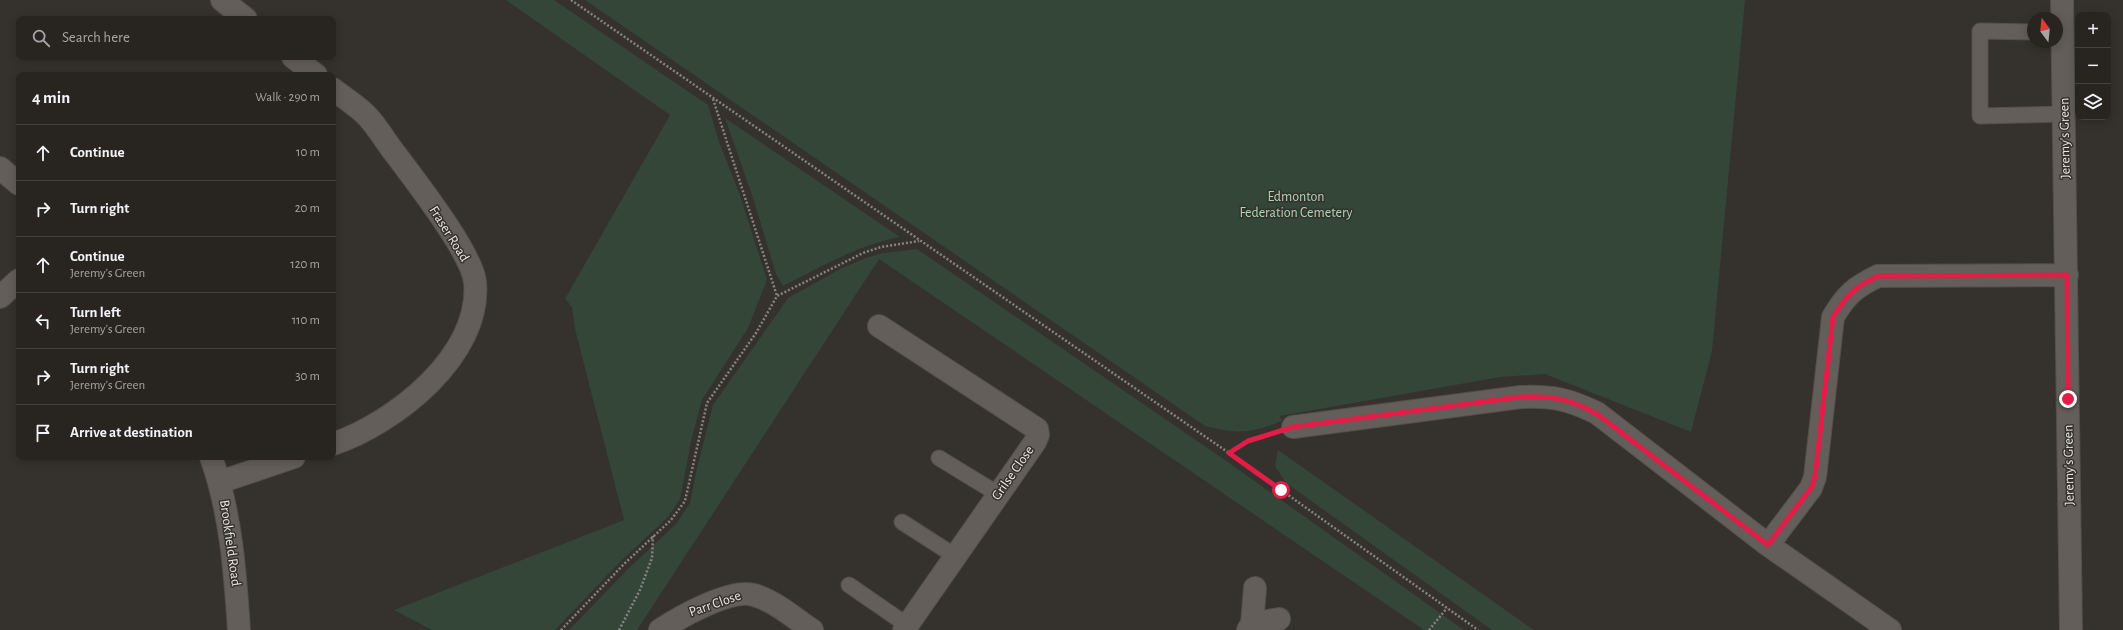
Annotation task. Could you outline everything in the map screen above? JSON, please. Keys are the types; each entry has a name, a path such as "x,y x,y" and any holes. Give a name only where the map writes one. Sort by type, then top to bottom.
{"street":[{"path":"222,0 242,16"},
{"name":"Jeremy's Green","path":"2061,12 2062,0"},
{"name":"Jeremy's Green","path":"2061,48 2064,114 2067,275 2071,630"},
{"path":"297,60 312,72"},
{"name":"Fraser Road","path":"336,91 368,117 420,188 464,252 475,280 475,307 466,334 448,361 423,388 389,416 354,437 336,443"},
{"path":"0,168 16,181"},
{"path":"1768,545 1811,488 1815,477 1833,317 1844,298 1854,290 1878,276 2067,275"},
{"path":"0,297 16,283"},
{"name":"Grilse Close","path":"879,326 1037,429 1038,435 1035,442 905,628"},
{"path":"1293,427 1520,397 1547,396 1575,402 1597,414 1768,545 1890,630"},
{"name":"Brookfield Road","path":"212,460 220,482 228,519 235,565 239,630"},
{"path":"220,482 285,460"},
{"path":"1255,588 1250,627 1279,619"},
{"name":"Parr Close","path":"660,630 684,614 740,593 752,594 763,598 812,630"}],"lane":[{"path":"2027,32 1980,31 1980,116 2064,114"},
{"path":"939,458 998,494"},
{"path":"902,522 955,556"},
{"path":"849,585 905,628"}],"path":[{"path":"571,0 1229,453 1478,630"},
{"path":"713,99 777,296"},
{"path":"561,630 653,536 671,520 685,501 708,403 756,333 777,296 863,253 881,247 919,241"},
{"path":"1229,453 1248,441 1293,427"},
{"path":"619,630 640,590 652,558 653,536"},
{"path":"1429,630 1447,608"}],"green space":[{"path":"506,0 554,0 708,105 719,142 740,195 767,280 748,328 702,400 692,437 680,499 668,517 621,561 555,630 432,630 394,610 624,520 575,329 572,307 565,299 670,115"},
{"name":"Edmonton Federation Cemetery","path":"585,0 1745,0 1712,351 1691,432 1545,374 1500,377 1280,416 1282,421 1252,430 1235,431 1205,426"},
{"path":"725,118 900,237 869,245 826,264 783,286 776,274 754,201"},
{"path":"917,249 1225,460 1464,630 1424,630 879,259 637,630 569,630 628,569 676,524 690,503 713,405 788,298 842,268 866,258 883,253"},
{"path":"1278,450 1534,630 1492,630 1286,483 1275,466"}],"route":[{"path":"1281,490 1229,453 1248,441 1293,427 1520,397 1547,396 1575,402 1597,414 1768,545 1811,488 1815,477 1833,317 1844,298 1858,286 1878,276 2067,275 2068,399"}]}
